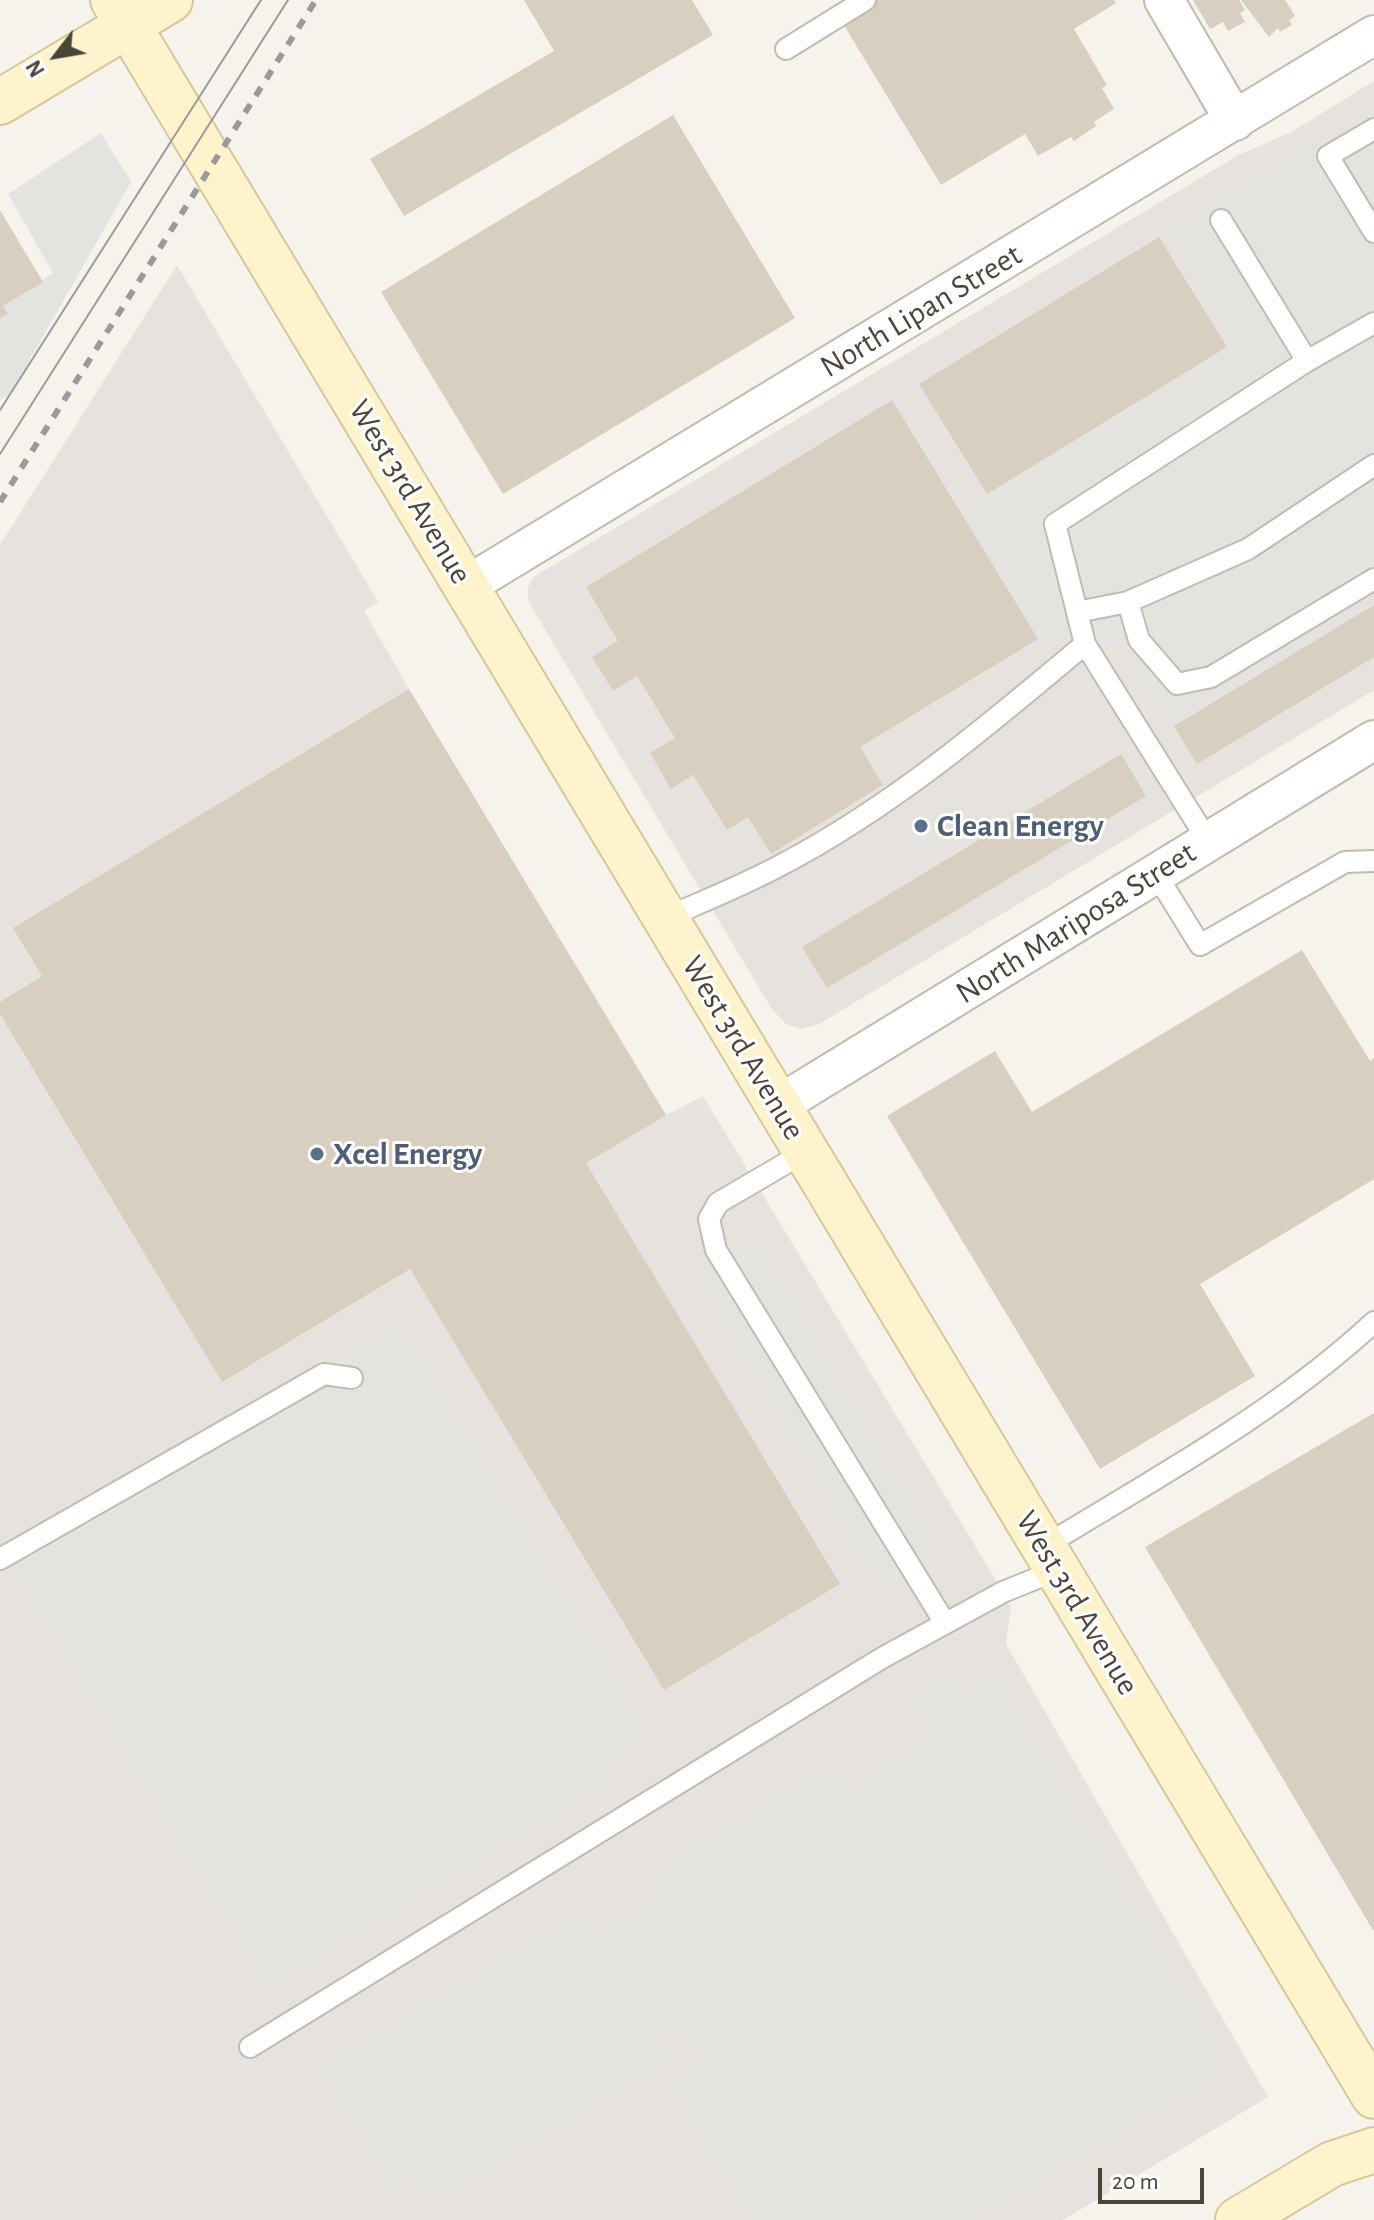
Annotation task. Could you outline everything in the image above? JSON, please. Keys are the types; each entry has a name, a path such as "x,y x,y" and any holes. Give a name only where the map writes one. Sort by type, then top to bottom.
{"street":[{"path":"0,102 120,13 170,0"},
{"path":"1164,0 1235,121"},
{"name":"West 3rd Avenue","path":"120,13 1374,2096"},
{"name":"North Lipan Street","path":"466,586 1374,35"},
{"name":"North Mariposa Street","path":"777,1106 1374,740"},
{"path":"1238,2220 1332,2164 1374,2150"}],"lane":[{"path":"786,49 865,0"},
{"path":"1374,129 1328,156 1374,232"},
{"path":"1221,220 1307,361"},
{"path":"1208,841 1085,644 1055,524 1307,361 1374,323"},
{"path":"1077,612 1128,602 1248,549 1374,465"},
{"path":"1128,602 1139,640 1177,684 1211,677 1374,579"},
{"path":"665,918 783,865 895,795 1000,716 1085,644"},
{"path":"1156,874 1200,945 1345,862 1374,861"},
{"path":"805,1152 718,1203 709,1219 716,1250 945,1623"},
{"path":"250,2047 869,1666 1003,1592 1188,1459 1325,1367 1374,1322"},
{"path":"0,1559 324,1374 352,1378"}],"shaded area":[{"path":"1374,81 1374,690 819,1024 802,1029 786,1024 771,1008 528,601 528,587 535,576 1237,156 1293,131"},
{"path":"1374,108 1374,608 1171,731 1125,648 1038,639 961,512 1231,344 1165,233"},
{"path":"101,133 131,182 10,394 0,400 0,318 8,314 3,306 53,273 8,194"},
{"path":"177,265 378,602 364,611 666,1115 703,1096 1003,1592 1011,1608 1006,1644 1268,2097 1063,2220 0,2220 0,545"},
{"path":"755,1239 939,1552 880,1587 696,1273"},
{"path":"399,1322 650,1738 621,1755 598,1790 268,1989 8,1558"},
{"path":"948,1674 962,1697 996,1677 1229,2069 976,2220 750,2220 668,2084 703,2063 677,2021 656,2035 671,2060 433,2203 418,2177 393,2192 318,2068 580,1911 596,1936 660,1899 646,1875 832,1764 848,1789 931,1739 907,1698"}],"building":[{"path":"524,0 692,0 713,35 404,216 370,159 554,51"},
{"path":"866,0 1114,0 1116,3 1074,29 1107,85 1102,88 1114,109 1074,141 1071,137 1038,156 1025,134 941,185 839,17"},
{"path":"1193,0 1239,0 1245,10 1240,13 1245,22 1228,31 1223,22 1210,29"},
{"path":"1241,0 1285,0 1295,16 1289,20 1292,25 1280,32 1278,28 1269,37"},
{"path":"673,115 795,318 503,494 381,292"},
{"path":"0,210 43,282 3,306 8,314 0,318"},
{"path":"1159,237 1227,347 987,494 919,384"},
{"path":"892,400 1038,639 860,747 883,785 771,854 748,817 727,830 693,775 671,789 650,753 675,738 637,676 613,691 592,657 618,641 586,587"},
{"path":"1374,605 1374,657 1197,764 1174,726"},
{"path":"409,689 666,1115 586,1163 840,1584 664,1690 410,1269 222,1382 0,1014 0,1002 42,976 13,928"},
{"path":"1121,754 1146,796 827,988 802,947"},
{"path":"1302,950 1370,1061 1374,1058 1374,1179 1200,1284 1255,1376 1100,1469 887,1116 995,1051 1032,1112"},
{"path":"1374,1413 1374,1932 1145,1547"}],"tram line":[{"path":"0,410 261,0"},
{"path":"0,454 288,0"}],"railway":[{"path":"0,502 316,0"}],"place":[{"name":"Clean Energy","path":"921,826"},
{"name":"Xcel Energy","path":"317,1154"}]}
